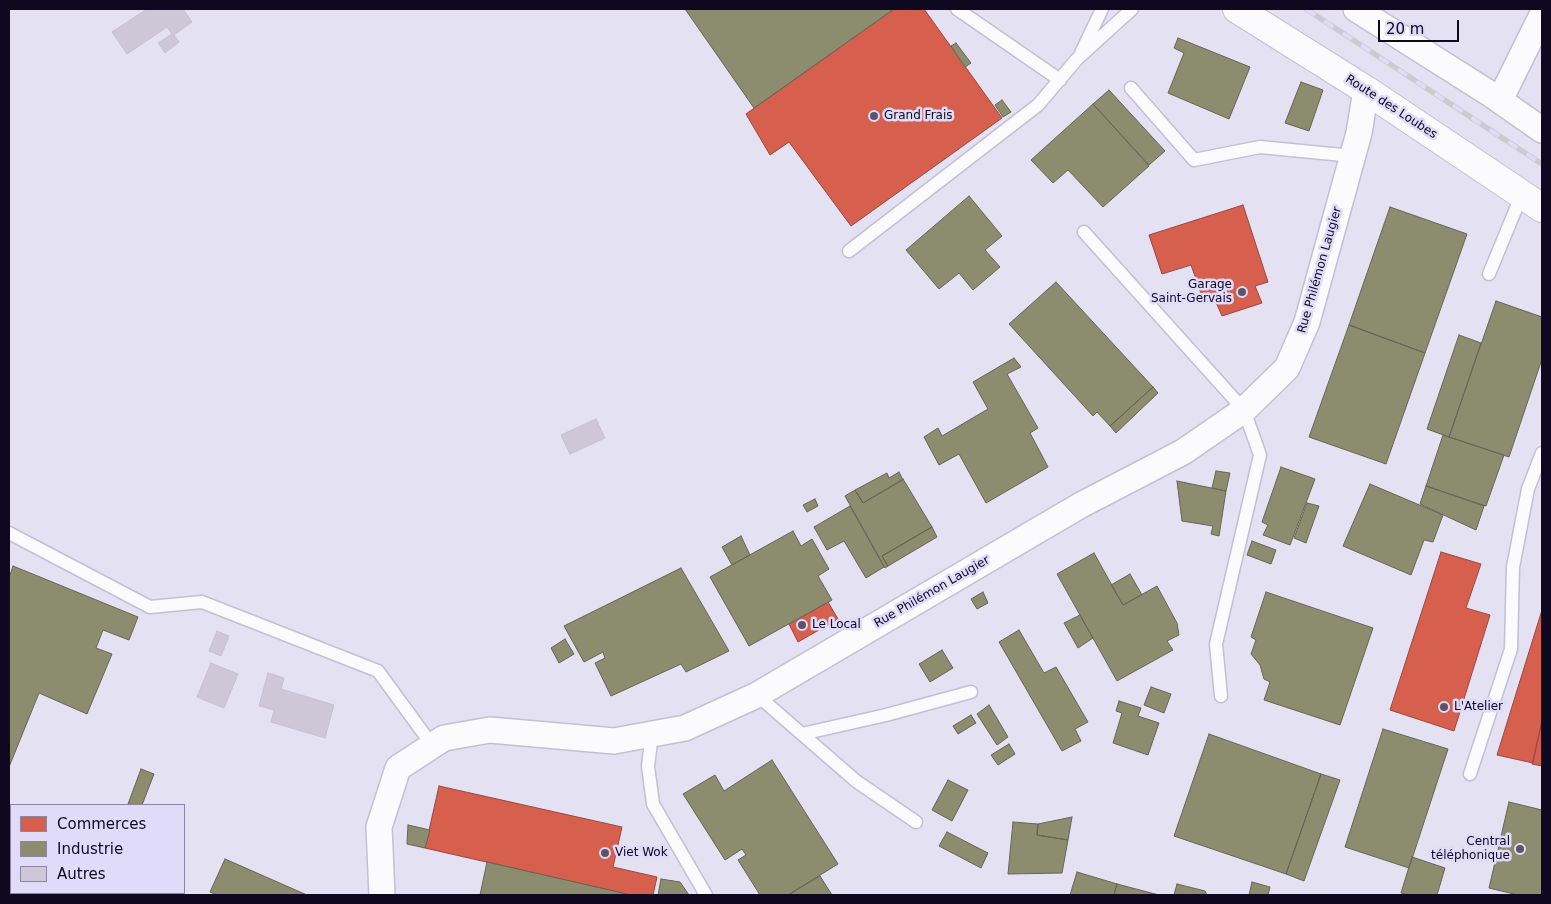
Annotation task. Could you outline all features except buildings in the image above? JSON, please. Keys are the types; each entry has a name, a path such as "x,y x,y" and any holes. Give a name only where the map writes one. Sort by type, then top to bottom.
{"main road":[{"name":"Route des Loubes","path":"1237,9 1366,90 1532,201"}],"street":[{"path":"1356,9 1500,100 1542,130"},
{"path":"1500,100 1542,16"},
{"name":"Rue Philémon Laugier","path":"382,895 379,827 398,768 444,738 490,730 614,741 685,728 757,695 1082,505 1183,452 1244,410 1287,368 1307,322 1359,134 1366,90"}],"lane":[{"path":"957,9 1060,80"},
{"path":"1077,59 1102,9"},
{"path":"849,251 1038,105 1077,59 1132,9"},
{"path":"1131,88 1194,160 1260,147 1353,156"},
{"path":"1489,274 1532,201"},
{"path":"1084,232 1244,410 1260,455 1216,644 1221,696"},
{"path":"1470,774 1511,648 1514,567 1528,489 1542,453"},
{"path":"9,533 150,607 202,602 378,671 432,745"},
{"path":"802,734 886,715 971,692"},
{"path":"757,695 856,781 916,822"},
{"path":"652,734 648,766 654,804 706,895"}],"railway":[{"path":"1306,9 1542,164"}],"place":[{"name":"Grand Frais","path":"874,116"},
{"name":"Garage Saint-Gervais","path":"1242,292"},
{"name":"Le Local","path":"802,625"},
{"name":"L'Atelier","path":"1444,707"},
{"name":"Central téléphonique","path":"1520,849"},
{"name":"Viet Wok","path":"605,853"}]}
